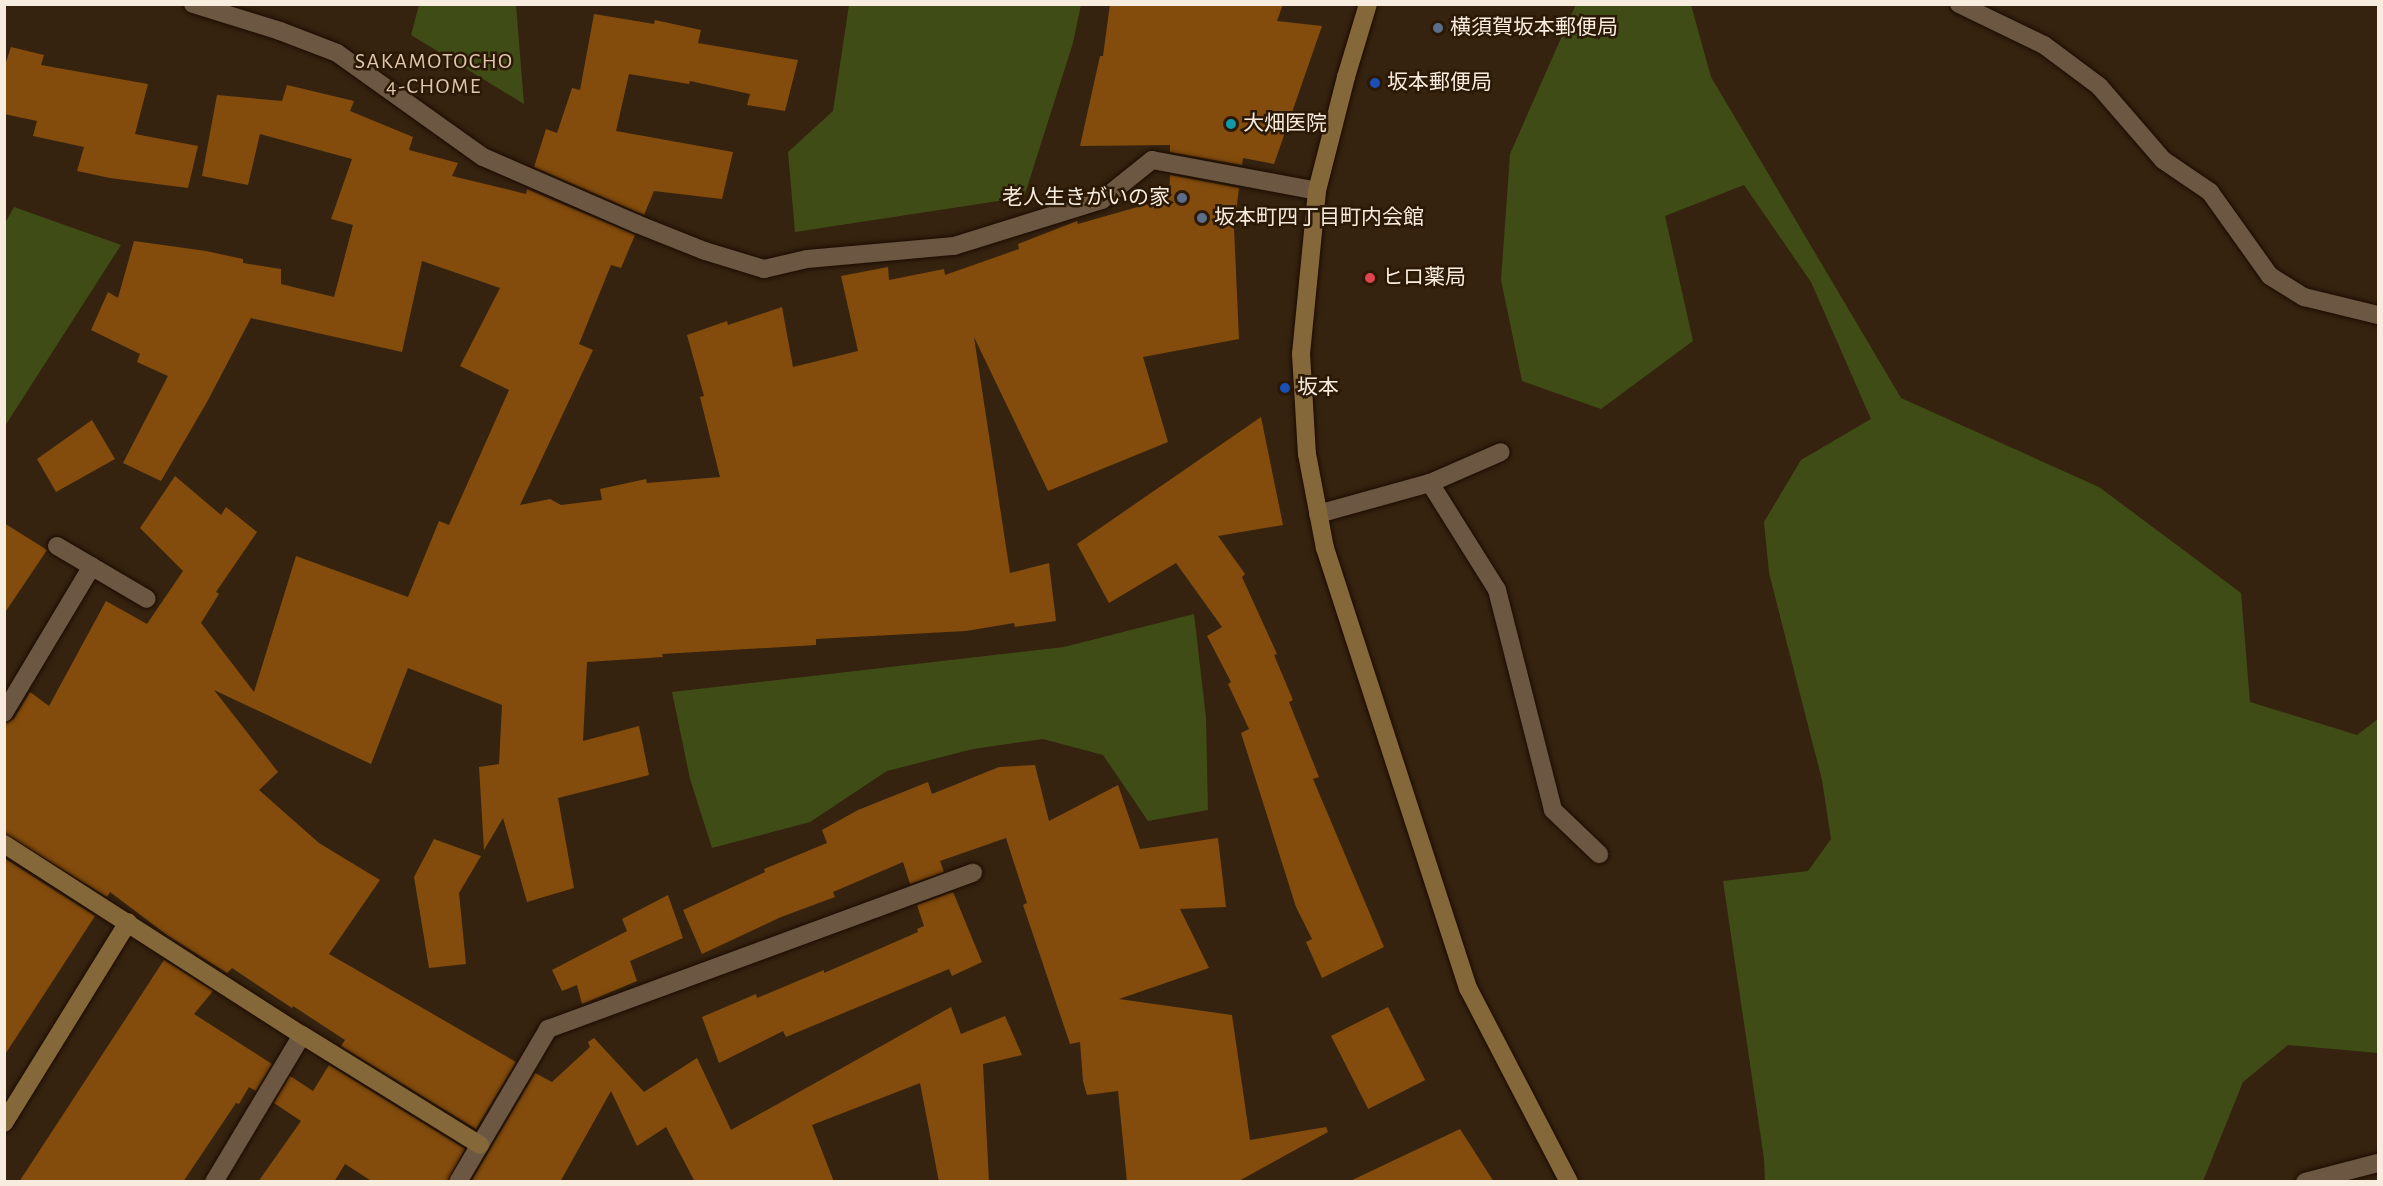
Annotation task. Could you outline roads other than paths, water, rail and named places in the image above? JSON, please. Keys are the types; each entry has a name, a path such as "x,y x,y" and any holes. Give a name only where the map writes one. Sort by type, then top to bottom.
{"street":[{"path":"194,4 337,52 483,157 637,224 705,251 764,269 807,259 954,246 1101,200 1152,160 1317,191"},
{"path":"1368,4 1346,77 1317,191 1301,354 1307,454 1325,548 1468,988 1569,1182"},
{"path":"1959,4 2044,45 2099,86 2163,160 2210,192 2270,276 2304,297 2379,315"},
{"path":"1318,514 1430,483 1501,452"},
{"path":"1430,483 1497,590 1553,810 1599,854"},
{"path":"57,546 147,599"},
{"path":"4,713 92,566"},
{"path":"4,844 302,1035 480,1145"},
{"path":"458,1182 548,1029 973,873"},
{"path":"4,1123 128,922"},
{"path":"214,1182 302,1035"},
{"path":"2305,1182 2379,1163"}],"place":[{"name":"横須賀坂本郵便局","path":"1438,28"},
{"name":"坂本郵便局","path":"1375,83"},
{"name":"大畑医院","path":"1231,124"},
{"name":"老人生きがいの家","path":"1182,198"},
{"name":"坂本町四丁目町内会館","path":"1202,218"},
{"name":"ヒロ薬局","path":"1370,278"},
{"name":"坂本","path":"1285,388"}],"district":[{"name":"SAKAMOTOCHO 4-CHOME","path":"434,74"}]}
